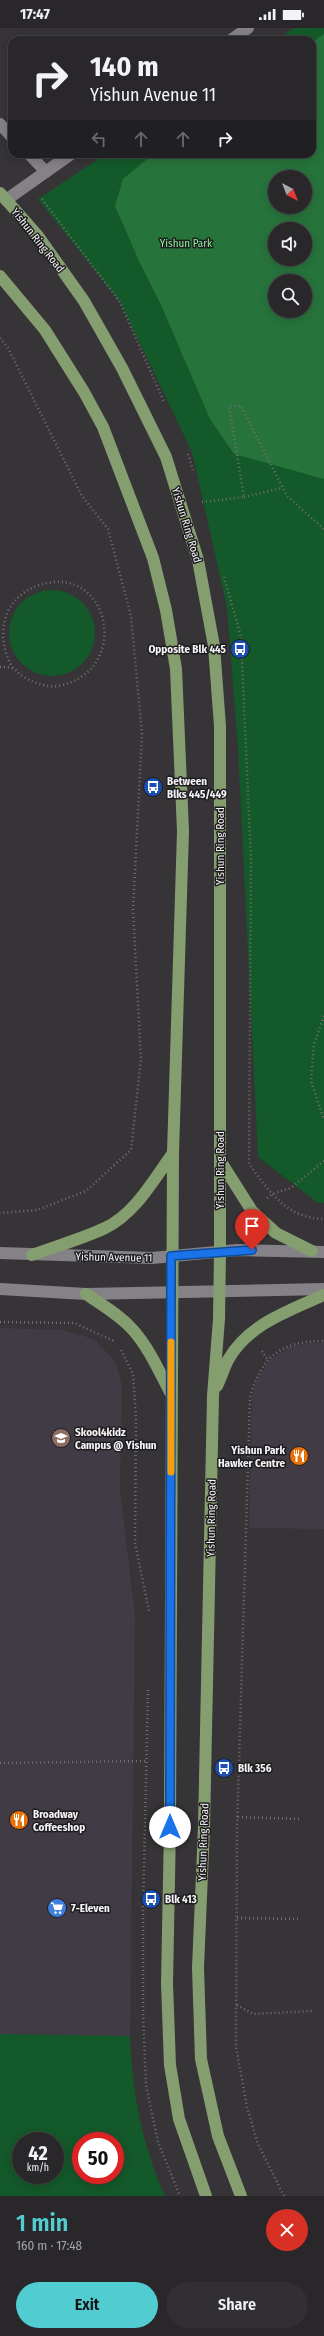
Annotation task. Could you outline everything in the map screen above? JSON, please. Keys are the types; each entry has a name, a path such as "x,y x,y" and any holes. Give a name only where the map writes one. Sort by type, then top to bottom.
{"main road":[{"name":"Yishun Ring Road","path":"3,197 38,236 84,300 122,368 166,457 198,560 214,646 220,726 220,1251 213,1396 204,1820 198,1968 201,2059 218,2136 241,2196"},
{"path":"0,276 45,330 84,392 103,427 153,558 166,610 176,669 183,831 171,1256 170,1811 167,1984 170,2065 179,2119 206,2196"},
{"path":"32,1255 111,1224 126,1213 145,1192 173,1153"},
{"path":"221,1160 252,1212 276,1233 318,1252"},
{"path":"86,1294 119,1317 133,1330 148,1350 171,1393"},
{"path":"213,1396 228,1360 248,1335 273,1318 324,1295"}],"street":[{"path":"237,36 248,28"},
{"path":"0,124 8,133"},
{"path":"33,158 46,172"},
{"path":"3,197 46,172 65,158"},
{"name":"Yishun Avenue 11","path":"0,1253 152,1258 237,1250 318,1252"},
{"path":"0,1289 86,1294 324,1289"}],"path":[{"path":"0,338 8,348 82,496 108,529 130,616 142,734 133,910 141,1059 131,1150 86,1192 37,1210 0,1213"},
{"path":"244,497 229,406 241,406 286,496 324,529"},
{"path":"181,506 244,497 282,488"},
{"path":"0,667 13,668 30,680 41,685 58,686 79,677 95,664 103,651 104,623 101,611 90,594 66,583 49,582 26,590 18,597 4,618 2,629 5,650 13,668"},
{"path":"324,1016 314,1044 312,1080 324,1120"},
{"path":"324,1161 291,1188 272,1194 295,1214 324,1219"},
{"path":"0,1322 74,1323 117,1342"},
{"path":"284,2196 258,2144 247,2107 236,2047 238,1816 250,1397 256,1377 267,1359 287,1346 324,1341"},
{"path":"120,1349 133,1374 136,1419 135,1543 149,1619"},
{"path":"148,1686 143,1959 146,2085 158,2142 180,2196"},
{"path":"0,1763 146,1761"},
{"path":"238,1816 301,1819"},
{"path":"237,1918 299,1919"},
{"path":"236,2005 254,2014 312,2012"}],"shaded area":[{"path":"0,1328 63,1330 94,1339 115,1361 122,1385 120,1490 135,1617 130,2036 0,2034"},
{"path":"311,1343 324,1343 324,1529 249,1528 252,1398 257,1379 269,1361 288,1347"}],"green space":[{"name":"Yishun Park","path":"294,28 324,28 324,1203 318,1203 258,1157 238,748 227,607 192,452 120,302 38,199 100,158 316,158 316,36 282,36"},
{"path":"324,34 324,479 234,454 210,419 161,305 139,261 115,206 123,179 148,158 316,158 316,39"},
{"path":"52,590 69,593 83,602 92,616 95,633 92,650 83,664 69,673 52,676 35,673 21,664 12,650 9,633 12,616 21,602 35,593"},
{"path":"0,2034 130,2036 133,2077 144,2137 165,2196 0,2196"}],"slow traffic":[{"path":"171,1342 171,1472"}],"place":[{"name":"Opposite Blk 445","path":"240,649"},
{"name":"Between Blks 445/449","path":"153,787"},
{"name":"Skool4kidz Campus @ Yishun","path":"61,1438"},
{"name":"Yishun Park Hawker Centre","path":"299,1456"},
{"name":"Blk 356","path":"224,1768"},
{"name":"Broadway Coffeeshop","path":"19,1820"},
{"name":"Blk 413","path":"151,1899"},
{"name":"7-Eleven","path":"57,1908"}],"route":[{"path":"170,1827 171,1256 252,1250"}]}
